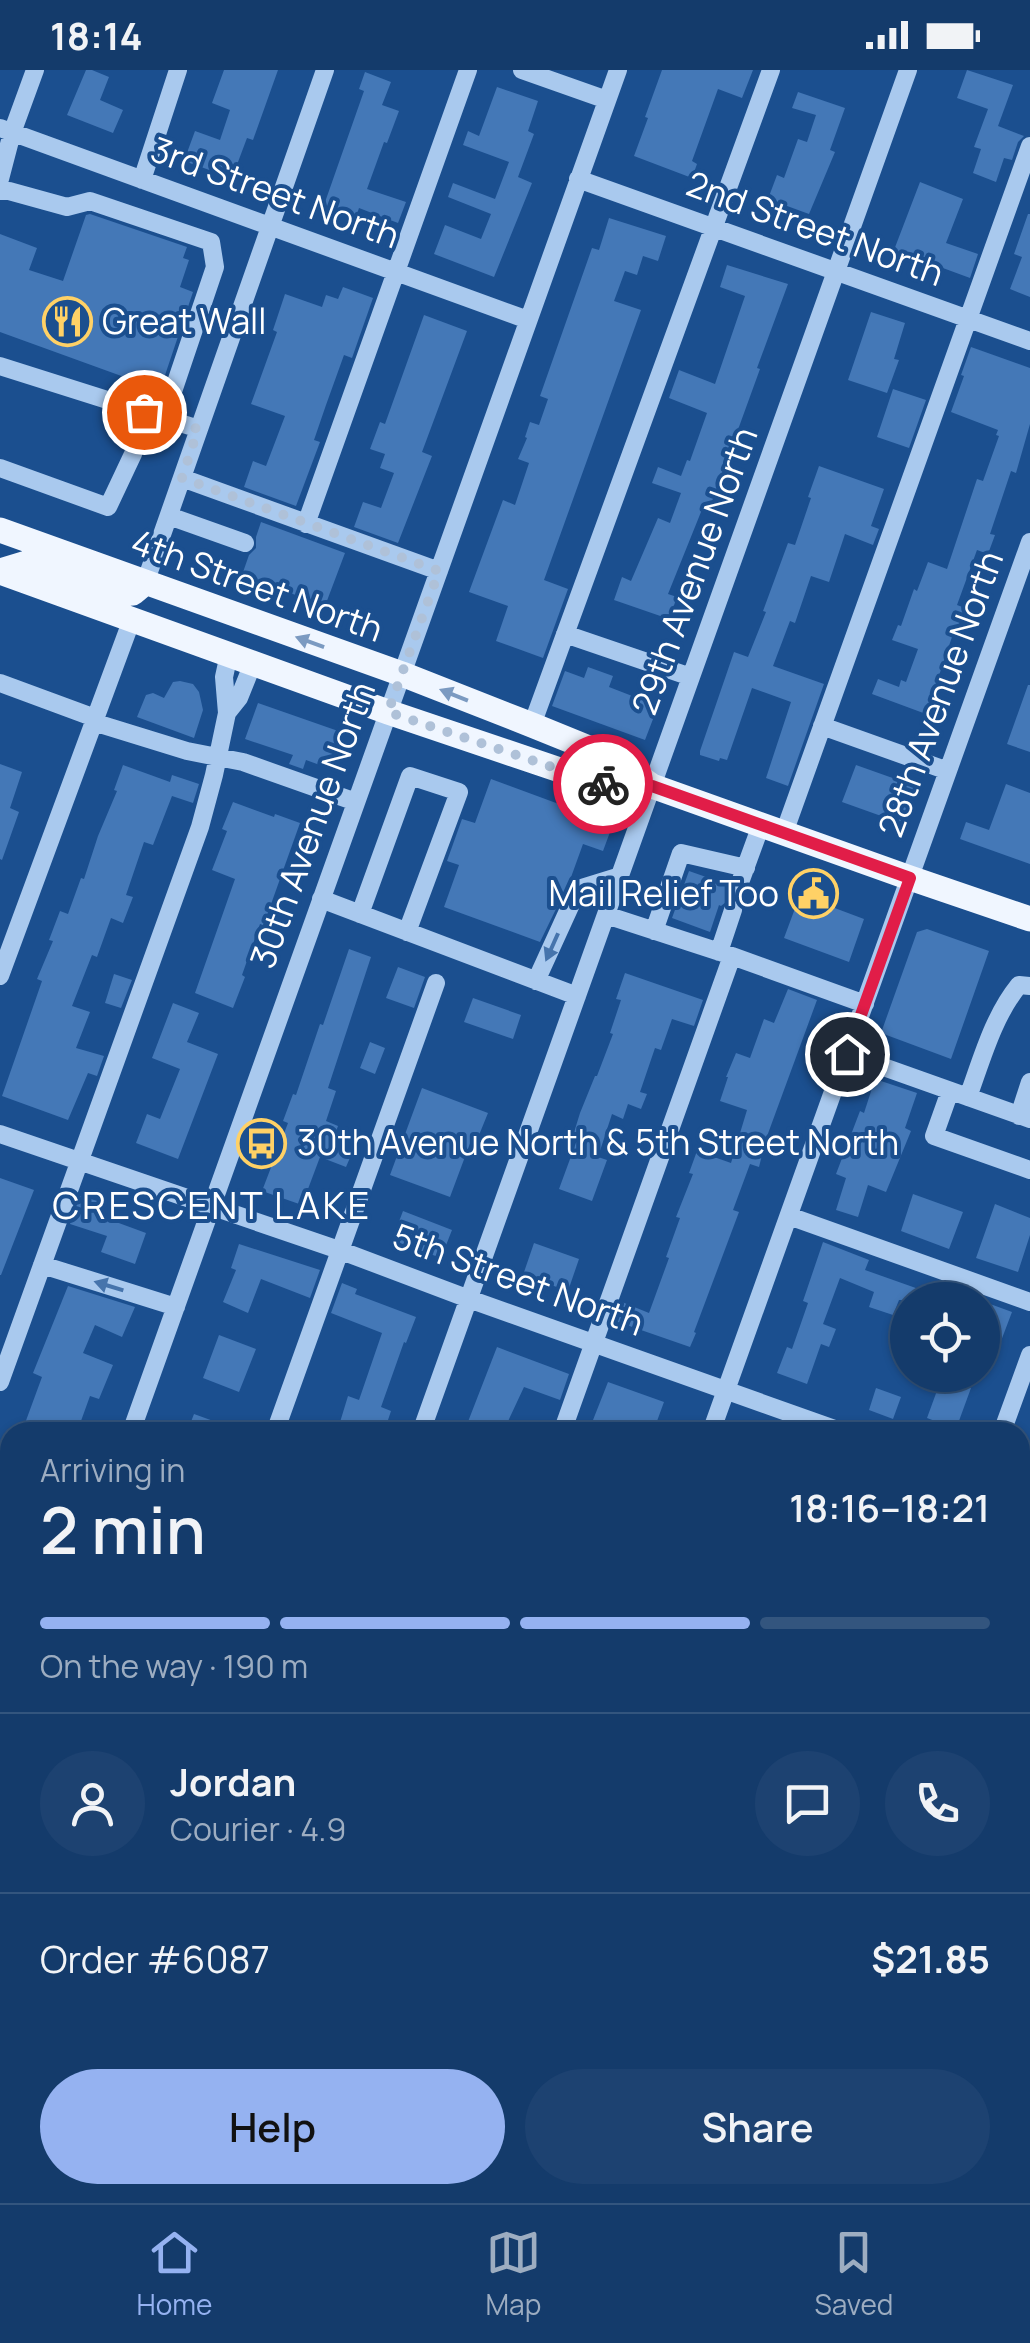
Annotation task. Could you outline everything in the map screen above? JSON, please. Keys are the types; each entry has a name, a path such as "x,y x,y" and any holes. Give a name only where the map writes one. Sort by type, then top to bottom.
{"main road":[{"name":"4th Street North","path":"0,530 402,674 532,725 611,757 652,786 1030,919"},
{"path":"0,572 30,562 119,594 133,592 145,584"},
{"name":"4th Street North","path":"0,572 600,784 652,786"}],"street":[{"path":"0,179 6,131 35,70"},
{"path":"142,180 178,70"},
{"path":"145,584 324,70"},
{"path":"306,524 468,70"},
{"path":"522,70 607,100"},
{"name":"30th Avenue North","path":"135,1422 618,70"},
{"path":"532,725 771,70"},
{"name":"29th Avenue North","path":"425,1422 908,70"},
{"name":"3rd Street North","path":"6,131 528,320"},
{"path":"738,888 746,868 772,829 822,726 1030,146"},
{"name":"2nd Street North","path":"578,179 1030,341"},
{"path":"0,191 67,208 90,202 211,242 215,267 164,418"},
{"path":"0,366 198,429"},
{"path":"0,468 108,507 132,454 144,412"},
{"path":"182,478 439,571"},
{"path":"168,516 244,543"},
{"name":"28th Avenue North","path":"716,1422 1030,542"},
{"path":"0,976 132,619"},
{"path":"566,634 691,677"},
{"path":"0,1382 200,827 227,713 224,677 241,659"},
{"path":"0,683 94,720 187,751 243,762 356,802"},
{"path":"822,726 948,771"},
{"path":"360,914 410,776 459,792 407,932"},
{"path":"654,930 681,853 746,868"},
{"path":"536,981 578,889 620,876"},
{"path":"322,900 577,996"},
{"path":"566,1422 725,954 733,910"},
{"path":"606,915 865,1004"},
{"path":"279,1422 436,983"},
{"path":"1030,986 1019,986 1008,998 934,1136 1030,1170"},
{"path":"847,1054 1025,1117 1030,1082"},
{"name":"5th Street North","path":"0,1134 339,1250 815,1422"},
{"path":"789,1216 1030,1302"},
{"path":"42,1265 176,1307"},
{"path":"1006,1422 1030,1355"}],"building":[{"path":"86,70 109,77 100,100 123,110 113,133 67,115"},
{"path":"224,70 278,70 253,140 247,138 232,178 184,161 195,131 220,140 230,110 212,103"},
{"path":"662,70 753,70 742,98 718,89 692,161 697,164 692,178 634,156"},
{"path":"967,70 1013,85 998,126 1024,136 1012,160 1004,158 996,182 973,173 981,149 974,147 988,109 957,98"},
{"path":"365,72 391,82 382,105 399,111 367,189 406,202 398,223 359,208 356,217 324,205 364,91 359,89"},
{"path":"497,87 538,101 528,131 534,134 518,177 532,183 494,277 434,254 445,225 481,239 491,214 448,197 453,183 495,199 509,162 463,145 468,131 479,136"},
{"path":"798,92 845,108 830,150 835,152 809,214 768,199 777,175 784,178 798,139 807,142 816,115 792,108"},
{"path":"920,182 963,199 946,243 978,254 970,278 894,250"},
{"path":"1028,214 1030,297 1010,289 1022,257 1014,254"},
{"path":"86,215 187,247 183,258 189,260 180,287 193,292 160,390 0,332 0,234 37,248 29,270 63,281"},
{"path":"609,218 666,236 658,261 643,256 637,275 625,271 614,301 641,310 544,580 568,589 543,658 496,641 508,606 469,592 503,500 515,505 529,463 518,459 525,437 530,422 539,425 548,399 540,396 592,248 599,250"},
{"path":"727,265 788,284 711,504 705,502 668,594 677,597 669,619 614,600 622,577 631,581 658,518 670,523 681,493 652,483 658,467 681,476 707,413 669,398 679,370 715,384 745,296 720,287"},
{"path":"343,287 373,298 352,358 344,355 314,440 320,442 296,506 244,487 253,461 266,466 285,416 251,404 277,332 273,330 285,294 322,307 326,295 338,299"},
{"path":"871,312 905,323 894,359 899,360 887,393 848,380"},
{"path":"424,315 467,331 422,452 432,456 398,543 354,527 363,502 381,508 394,473 380,468 385,454 370,449 380,422 385,424"},
{"path":"971,347 1030,368 1030,424 1016,473 1011,471 990,534 995,535 988,554 977,550 957,605 965,608 926,714 872,694 878,679 899,687 901,680 906,682 918,649 892,640 928,562 947,569 977,479 983,481 999,436 998,430 951,412"},
{"path":"893,389 926,400 909,448 877,437"},
{"path":"819,466 884,489 871,526 879,529 873,545 845,534 829,582 811,576 795,623 790,621 773,666 824,684 788,786 766,778 791,702 752,688 727,760 700,755 700,751 734,652 748,657 788,543 795,545"},
{"path":"261,522 345,553 325,606 242,575 256,548"},
{"path":"588,667 613,676 609,687 658,706 645,740 552,706 565,671 584,678"},
{"path":"173,682 193,684 199,692 203,710 194,738 137,717 146,695 153,693 164,698"},
{"path":"1030,685 1030,752 1007,744"},
{"path":"258,703 341,732 328,768 306,760 303,769 289,764 293,755 245,739"},
{"path":"0,764 22,772 10,808 19,812 2,860 0,859"},
{"path":"123,765 170,782 172,775 199,784 193,803 172,796 153,845 144,842 126,895 133,897 123,923 111,918 97,957 92,955 72,1006 90,1012 76,1048 104,1056 97,1076 88,1073 68,1120 2,1096 42,981 37,979 53,941 49,940 60,911 68,914 81,878 84,879"},
{"path":"856,765 918,787 906,819 898,822 842,802"},
{"path":"491,779 613,824 603,851 583,844 540,942 444,907 459,865 447,861 462,819 475,823"},
{"path":"1006,784 1030,793 1030,864 960,839 966,822 989,830"},
{"path":"233,802 300,823 263,925 260,924 233,1008 195,993 235,879 212,870"},
{"path":"689,871 726,884 731,898 719,905 710,932 672,918"},
{"path":"800,895 864,919 849,962 784,938"},
{"path":"927,929 989,951 951,1059 881,1033 917,932"},
{"path":"349,949 371,957 328,1088 336,1091 326,1121 338,1126 331,1145 352,1153 346,1167 320,1157 302,1205 262,1191 288,1123 283,1121"},
{"path":"398,967 425,977 414,1008 386,998"},
{"path":"625,973 703,1000 694,1026 672,1019 661,1050 655,1048 640,1092 647,1094 641,1109 628,1104 623,1119 612,1114 598,1157 607,1160 592,1201 559,1189 577,1140 572,1139 580,1113 613,1034 610,1033 621,1000 616,999"},
{"path":"114,974 132,980 121,1008 105,1003"},
{"path":"788,989 817,1000 759,1167 750,1164 733,1210 739,1212 690,1347 615,1321 622,1302 649,1313 669,1258 666,1257 680,1218 676,1217 693,1174 689,1173 697,1151 731,1163 747,1110 720,1101 726,1077 736,1053 750,1058 764,1019 774,1023"},
{"path":"473,998 521,1015 513,1039 464,1022"},
{"path":"173,1003 199,1013 187,1042 218,1054 178,1159 136,1143 147,1114 160,1119 180,1069 152,1058"},
{"path":"370,1042 385,1048 375,1074 360,1068"},
{"path":"875,1079 917,1093 905,1128 911,1131 886,1192 868,1185 858,1217 836,1210 846,1178 836,1174"},
{"path":"422,1088 488,1113 477,1140 472,1138 450,1197 390,1175"},
{"path":"0,1178 34,1190 1,1275 0,1275"},
{"path":"913,1194 963,1212 949,1249 901,1231"},
{"path":"80,1196 101,1202 97,1215 146,1233 135,1264 101,1252 107,1236 70,1224"},
{"path":"995,1204 1030,1218 1030,1235 1018,1272 976,1258"},
{"path":"403,1211 452,1230 441,1258 392,1240"},
{"path":"823,1242 869,1260 865,1270 899,1282 890,1282 890,1314 869,1307 874,1292 840,1278 823,1324 836,1329 829,1347 821,1344 807,1384 777,1373 787,1347 792,1349 808,1303 803,1301"},
{"path":"534,1243 579,1259 568,1291 523,1275"},
{"path":"239,1244 320,1270 310,1298 261,1279 248,1313 223,1302 236,1270 231,1268"},
{"path":"342,1283 357,1289 355,1294 416,1317 381,1407 391,1411 387,1422 340,1422 348,1396 359,1400 382,1333 331,1313"},
{"path":"68,1286 135,1307 122,1337 95,1325 83,1353 113,1365 99,1399 90,1396 81,1422 25,1422 42,1377 33,1373"},
{"path":"1000,1308 1012,1312 1000,1341"},
{"path":"219,1335 256,1349 239,1392 203,1378"},
{"path":"497,1347 569,1374 560,1400 524,1387 508,1422 468,1422"},
{"path":"608,1382 664,1402 657,1422 593,1420"},
{"path":"876,1388 901,1397 893,1419 869,1410"},
{"path":"937,1392 970,1392 959,1422 927,1418"},
{"path":"194,1414 216,1422 191,1422"}],"way so far":[{"path":"144,412 198,429 182,478 439,571 388,712 603,784"}],"place":[{"name":"Great Wall","path":"67,322"},
{"name":"Mail Relief Too","path":"814,894"},
{"name":"30th Avenue North & 5th Street North","path":"262,1143"}],"district":[{"name":"CRESCENT LAKE","path":"212,1206"}],"route":[{"path":"603,784 652,786 910,878 847,1054"}]}
